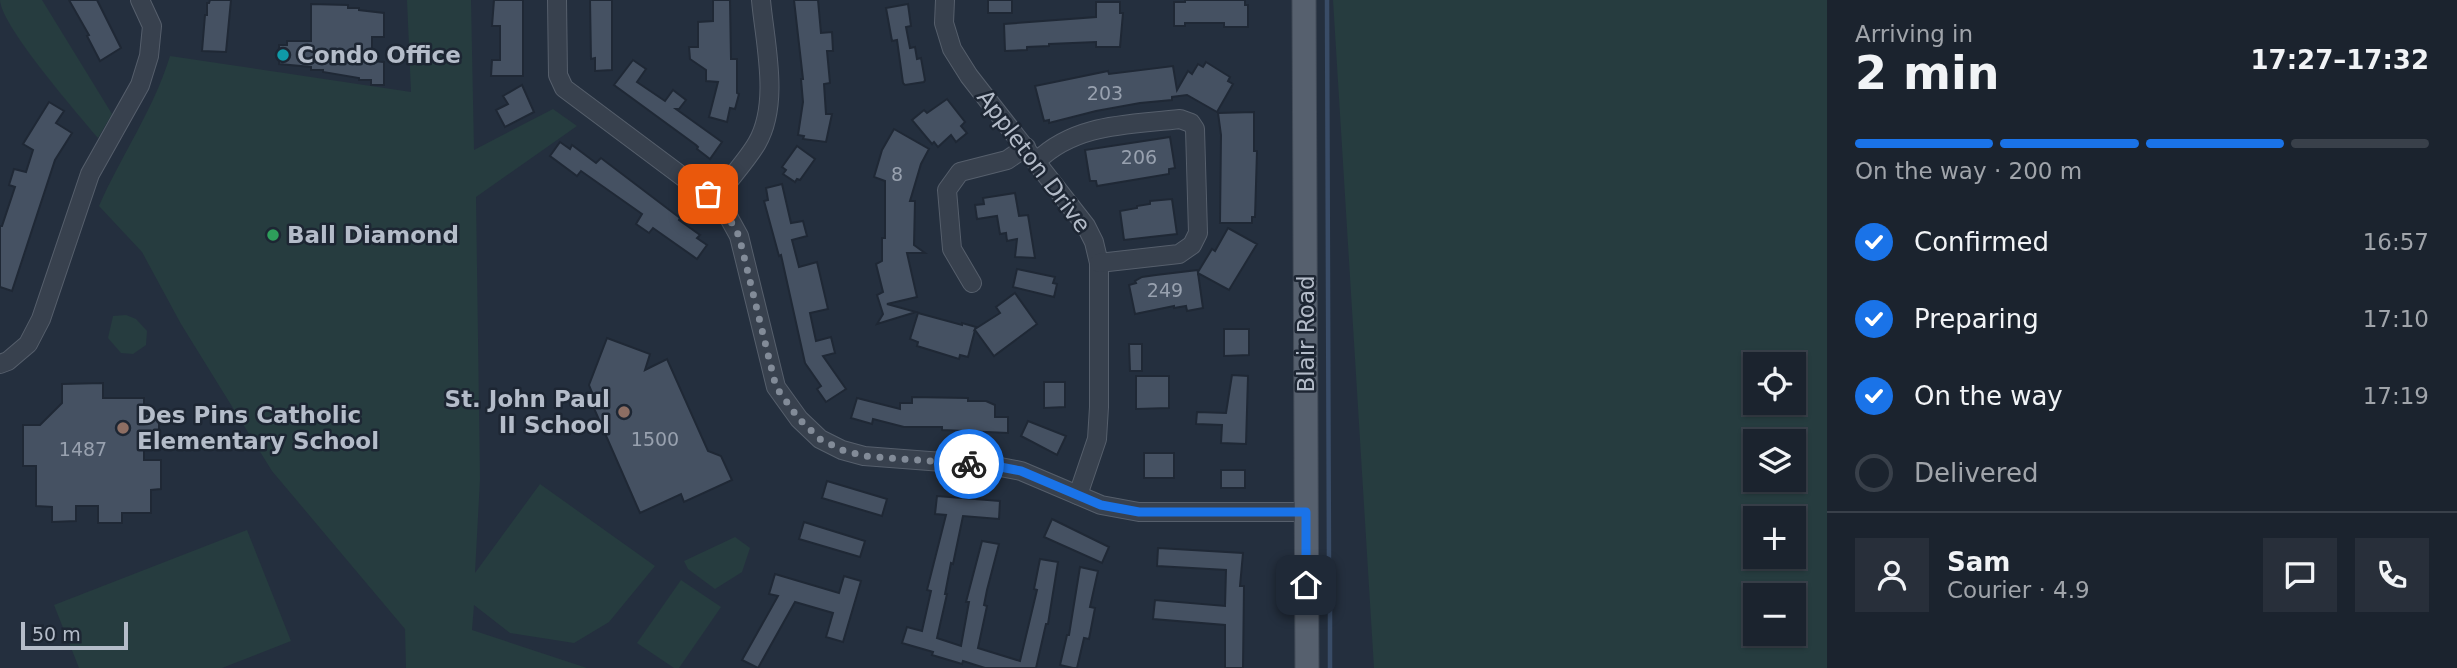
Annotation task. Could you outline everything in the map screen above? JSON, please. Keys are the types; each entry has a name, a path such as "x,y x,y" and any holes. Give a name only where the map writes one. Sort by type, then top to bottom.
{"main road":[{"name":"Blair Road","path":"1304,0 1307,668"}],"street":[{"path":"0,364 8,361 28,344 41,319 90,174 140,85 149,56 152,26 140,0"},
{"path":"557,0 558,75 564,88 723,207 739,236 776,387 799,419 820,439 842,450 864,456 995,466 1021,471 1101,505 1139,512 1306,512"},
{"path":"715,199 757,144 764,128 770,98 761,0"},
{"name":"Appleton Drive","path":"944,0 944,23 952,49 969,76 1086,226 1094,242 1099,263 1097,439 1078,495"},
{"path":"972,283 952,249 947,190 960,172 1031,154 1087,131 1180,119 1191,123 1195,129 1198,233 1192,245 1179,254 1099,263"}],"green space":[{"path":"0,0 42,0 112,114 98,138 26,49 13,29"},
{"path":"407,0 471,0 474,150 553,109 577,126 476,197 480,479 475,573 540,484 655,566 609,622 574,643 510,633 474,605 472,630 587,668 406,668 405,629 272,471 181,324 142,252 99,206 155,95 170,56 411,92"},
{"path":"1333,0 1827,0 1827,668 1374,668"},
{"path":"126,315 136,319 147,331 146,345 133,354 121,353 108,338 113,316"},
{"path":"247,530 291,641 222,668 79,668 54,605"},
{"path":"735,537 750,548 742,572 715,589 688,569 684,561"},
{"path":"681,580 721,607 679,668 674,668 637,643"}],"building":[{"path":"69,0 97,0 121,48 100,61"},
{"path":"210,0 231,0 226,52 202,51 205,15"},
{"path":"494,0 523,0 523,76 491,76 492,60 500,60 500,26 492,26"},
{"path":"590,0 612,0 612,70 595,71 595,58 591,59"},
{"path":"713,0 730,0 731,59 737,59 739,94 735,109 730,108 727,122 709,117 718,82 706,81 706,70 690,59 689,47 698,47 698,22 713,21"},
{"path":"794,0 818,0 821,33 832,32 833,51 827,51 830,83 824,84 826,114 832,114 826,142 803,139 804,136 798,135 803,79"},
{"path":"988,0 1012,0 1012,13 988,13"},
{"path":"1245,0 1245,5 1248,5 1248,27 1224,27 1224,23 1185,23 1185,26 1174,26 1174,2"},
{"path":"1096,2 1120,2 1120,13 1123,13 1120,47 1096,47 1096,42 1049,44 1027,47 1027,50 1005,51 1004,24 1096,17"},
{"path":"311,4 348,5 348,8 384,13 384,37 372,37 372,61 384,62 384,85 371,85 371,80 311,70 311,67 279,64 279,45 287,45 287,41 311,41"},
{"path":"908,4 911,26 906,27 910,48 915,47 917,59 921,58 925,80 905,85 897,40 892,41 886,8"},
{"path":"633,60 646,69 637,82 665,101 673,90 686,100 676,109 722,142 710,159 697,149 696,145 614,85"},
{"path":"1206,62 1230,77 1228,81 1233,84 1217,112 1187,95 1172,97 1172,100 1096,111 1049,123 1049,120 1044,121 1035,86 1108,71 1109,74 1173,66 1177,90 1188,71 1192,74 1198,64 1203,67"},
{"path":"522,85 534,112 505,127 496,110 508,104 503,96"},
{"path":"947,99 965,122 961,126 967,133 956,142 951,135 938,147 934,142 932,144 912,120 924,110 927,113"},
{"path":"49,102 64,111 56,123 72,133 55,160 12,291 0,287 0,226 15,187 9,185 14,169 26,172 33,150 23,144"},
{"path":"1254,112 1254,151 1257,151 1255,217 1252,217 1252,223 1220,223 1221,135 1218,113"},
{"path":"894,129 929,149 921,164 910,201 915,201 914,245 925,253 907,253 917,297 887,304 916,312 877,324 883,314 877,295 883,292 876,264 882,261 882,238 885,238 885,181 874,177 882,150"},
{"path":"1170,137 1175,168 1169,169 1169,174 1097,186 1096,181 1090,181 1085,150"},
{"path":"560,142 570,149 572,145 596,163 601,158 700,235 697,238 707,245 697,259 653,228 649,233 636,224 642,214 581,171 577,176 550,156"},
{"path":"797,146 815,159 800,180 795,182 783,174 786,170 782,167"},
{"path":"782,184 791,223 803,221 807,236 792,240 799,267 817,262 828,309 810,313 816,341 831,337 835,353 823,356 846,389 826,402 817,389 821,386 805,363 781,255 779,256 764,201 768,200 766,188"},
{"path":"1015,193 1019,216 1028,215 1035,258 1015,257 1017,239 1007,241 1006,233 1000,234 997,216 977,219 975,205 984,204 983,198"},
{"path":"1172,199 1177,234 1124,240 1120,211 1150,204 1150,201"},
{"path":"1228,228 1257,244 1229,290 1198,273 1203,308 1187,311 1186,306 1174,306 1135,314 1129,285 1142,277 1198,272 1212,249 1215,251"},
{"path":"1017,269 1055,277 1053,283 1057,284 1054,297 1013,287"},
{"path":"1015,293 1037,324 994,356 975,330 968,357 960,355 959,359 917,346 918,342 910,339 918,313 962,323 976,327 975,329 1000,313 996,307"},
{"path":"1224,329 1249,329 1249,355 1224,356"},
{"name":"St. John Paul II School","path":"607,338 650,354 645,370 667,359 708,451 721,456 732,480 684,502 681,494 640,513 589,397 593,395 589,385"},
{"path":"1129,344 1142,344 1142,371 1130,371"},
{"path":"1232,375 1248,376 1246,444 1221,443 1222,425 1196,424 1197,412 1226,413"},
{"path":"1136,376 1169,376 1169,408 1136,409"},
{"path":"1044,382 1065,382 1065,407 1044,408"},
{"path":"103,383 103,398 144,398 144,414 159,414 159,439 144,438 144,460 161,460 161,489 151,490 151,513 122,513 122,523 98,523 98,506 76,506 76,521 52,522 52,507 36,506 36,466 23,466 23,425 40,425 62,403 62,384"},
{"path":"912,397 986,401 995,405 995,417 1008,417 1008,433 942,430 942,427 904,427 873,419 872,424 851,418 857,398 900,409 900,403 912,403"},
{"path":"1028,421 1066,436 1057,455 1021,436"},
{"path":"1144,453 1174,453 1174,478 1144,478"},
{"path":"1221,470 1245,470 1245,488 1221,488"},
{"path":"827,481 887,499 882,516 822,498"},
{"path":"937,496 1000,501 999,519 963,516 937,638 961,646 969,602 966,602 982,541 999,544 987,590 984,605 987,606 978,648 1020,661 1037,590 1034,589 1040,559 1058,562 1048,624 1036,668 985,668 963,661 962,664 902,643 907,627 922,631 931,591 927,590 946,515 935,514"},
{"path":"1052,519 1109,547 1102,563 1044,537"},
{"path":"804,522 865,541 860,557 799,539"},
{"path":"1158,548 1243,553 1240,586 1244,586 1243,668 1225,668 1225,625 1153,619 1155,600 1225,606 1226,570 1157,566"},
{"path":"1080,567 1098,571 1090,607 1095,608 1089,639 1084,638 1077,668 1073,668 1060,665 1069,635"},
{"path":"775,574 839,593 844,576 861,581 843,642 826,637 833,613 795,602 758,668 742,660 778,596 769,594"}],"waterway":[{"path":"1327,0 1329,568"},
{"path":"1330,583 1330,668"}],"way so far":[{"path":"708,194 723,207 739,236 776,387 799,419 820,439 842,450 864,456 969,464"}],"place":[{"name":"Condo Office","path":"283,55"},
{"name":"Ball Diamond","path":"273,235"},
{"name":"St. John Paul II School","path":"624,412"},
{"name":"Des Pins Catholic Elementary School","path":"123,428"}],"route":[{"path":"969,464 1021,471 1101,505 1139,512 1306,512 1306,585"}]}
